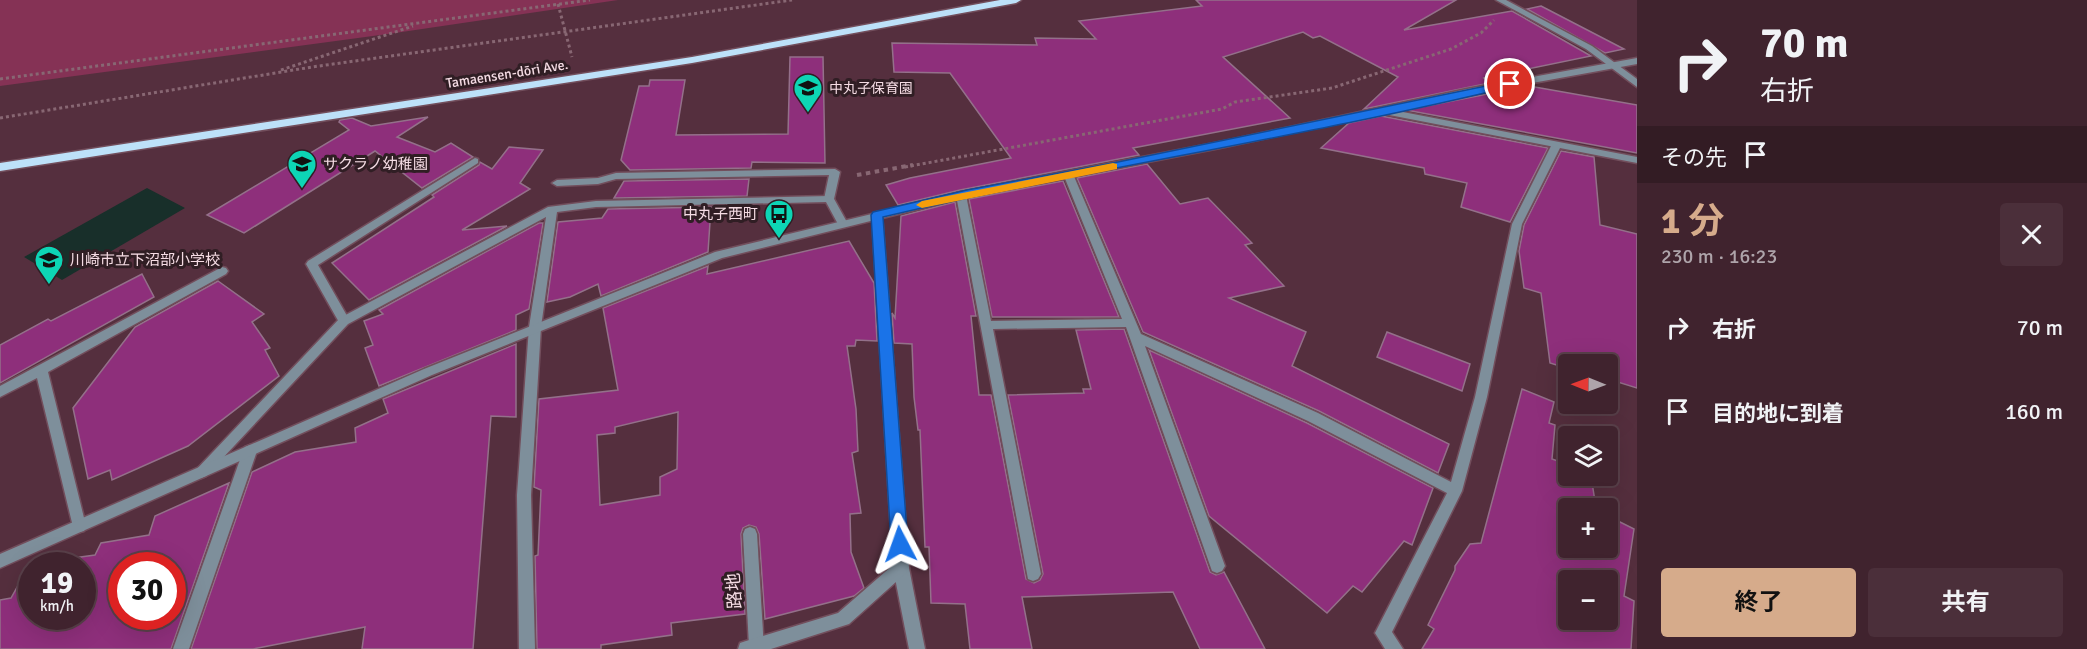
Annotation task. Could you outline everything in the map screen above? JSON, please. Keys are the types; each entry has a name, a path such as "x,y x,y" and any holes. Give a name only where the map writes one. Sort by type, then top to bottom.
{"main road":[{"name":"Tamaensen-dōri Ave.","path":"0,166 692,60 1016,0"}],"street":[{"path":"1500,0 1582,42 1617,64 1637,84"},
{"path":"0,561 535,327 719,255 961,195 1069,176 1382,111 1617,64 1637,62"},
{"path":"1382,111 1637,160"},
{"path":"1395,649 1383,633 1455,491 1481,397 1517,224 1556,146"},
{"path":"344,321 312,264 475,161"},
{"path":"557,183 598,181 616,176 835,172 829,199 843,224"},
{"path":"1069,176 1136,337 1217,566"},
{"path":"961,195 1034,574"},
{"path":"201,472 344,321 552,209 596,204 829,199"},
{"path":"527,649 524,495 535,327 552,209"},
{"path":"877,215 901,568 917,649"},
{"path":"0,392 222,271"},
{"path":"986,325 1130,323"},
{"path":"1136,337 1313,417 1455,491"},
{"path":"41,369 79,526"},
{"path":"181,649 250,451"},
{"name":"路地","path":"750,534 752,647"},
{"path":"752,647 843,620 901,568"}],"path":[{"path":"0,78 590,0"},
{"path":"0,117 269,74 792,0"},
{"path":"558,4 573,61"},
{"path":"835,178 1222,109 1235,102 1332,88 1451,49 1481,33 1510,5"},
{"path":"269,74 424,22"}],"shaded area":[{"path":"0,0 618,0 395,33 0,86"},
{"path":"147,188 185,208 62,280 24,257"}],"building":[{"path":"1196,0 1456,0 1404,30 1512,11 1591,56 1483,78 1499,81 1364,109 1398,77 1320,36 1313,38 1303,32 1223,57 1290,118 1133,148 1139,155 960,190 898,205 886,185 1011,158 950,73 894,72 892,43 1037,45 1035,38 1096,39 1079,21 1202,6"},
{"path":"1541,6 1624,49 1605,53 1527,9"},
{"path":"790,57 823,57 825,163 752,162 751,168 630,170 621,160 639,86 649,86 650,80 685,80 676,135 788,134"},
{"path":"1529,86 1637,105 1637,153 1406,110"},
{"path":"1381,116 1548,148 1510,222 1461,207 1467,183 1425,174 1424,168 1321,148 1349,123"},
{"path":"428,117 397,137 435,152 451,143 473,157 422,188 375,151 244,233 207,215 349,130 339,122 340,120 352,118 371,126"},
{"path":"509,147 543,150 520,183 530,189 462,230 507,226 369,300 332,263 434,197 432,195 479,165 480,162 492,169"},
{"path":"1561,151 1594,157 1600,225 1637,234 1637,388 1618,382 1618,354 1558,354 1558,366 1550,363 1541,293 1524,288 1519,251 1524,225"},
{"path":"1147,164 1180,204 1208,198 1252,243 1245,245 1284,286 1229,298 1306,332 1292,366 1449,444 1438,473 1319,411 1143,332 1077,178"},
{"path":"749,179 747,196 614,198 624,181"},
{"path":"1063,181 1119,317 992,317 969,199"},
{"path":"955,202 976,316 971,316 979,395 991,395 1026,579 1034,583 1040,580 1043,574 1008,395 1084,393 1083,389 1091,389 1076,330 1124,329 1210,572 1216,575 1224,572 1265,649 1200,649 1173,592 1022,597 1032,649 970,649 965,604 931,603 929,547 925,547 920,430 918,430 914,397 912,344 894,343 892,313 895,318 901,216"},
{"path":"711,207 708,252 601,296 598,284 570,297 547,302 558,222 602,218 608,209"},
{"path":"539,223 543,223 529,309 516,315 516,330 379,386 365,348 373,345 364,321 383,314 379,310"},
{"path":"849,241 874,283 877,341 856,340 855,346 847,346 856,409 858,451 852,453 861,513 850,514 851,552 864,588 854,596 765,619 759,534 756,527 749,525 743,528 741,534 745,614 671,623 672,635 601,645 601,649 537,649 535,556 538,555 541,490 534,487 539,399 618,390 603,308 708,266 707,274","holes":["678,412 677,469 660,477 660,495 600,505 597,435 615,433 615,427"]},
{"path":"142,274 154,297 0,383 0,345"},
{"path":"218,281 264,314 252,322 270,348 265,350 279,376 188,446 112,480 110,470 88,479 73,408 135,327"},
{"path":"1387,332 1470,364 1462,391 1377,357"},
{"path":"516,344 516,417 491,416 473,649 362,649 365,627 253,649 191,649 252,472 295,452 356,442 355,428 388,413 383,399"},
{"path":"1149,350 1307,423 1433,488 1412,545 1404,541 1362,592 1353,586 1327,613 1209,516"},
{"path":"1522,389 1554,402 1549,423 1555,425 1552,459 1558,461 1558,486 1593,486 1594,498 1558,498 1558,558 1618,558 1618,521 1634,529 1624,596 1634,601 1631,649 1422,649 1434,629 1428,625 1455,566 1470,544 1481,543"},
{"path":"229,483 186,606 186,552 108,552 108,630 178,630 171,649 0,649 0,600 11,598 18,586 18,630 96,630 96,553 101,543 149,535 155,516"}],"slow traffic":[{"path":"922,205 967,194 1113,167"}],"place":[{"name":"中丸子保育園","path":"808,114"},
{"name":"サクラノ幼稚園","path":"302,190"},
{"name":"中丸子西町","path":"779,240"},
{"name":"川崎市立下沼部小学校","path":"49,286"}],"route":[{"path":"900,544 877,215 967,194 1069,176 1510,84"}]}
